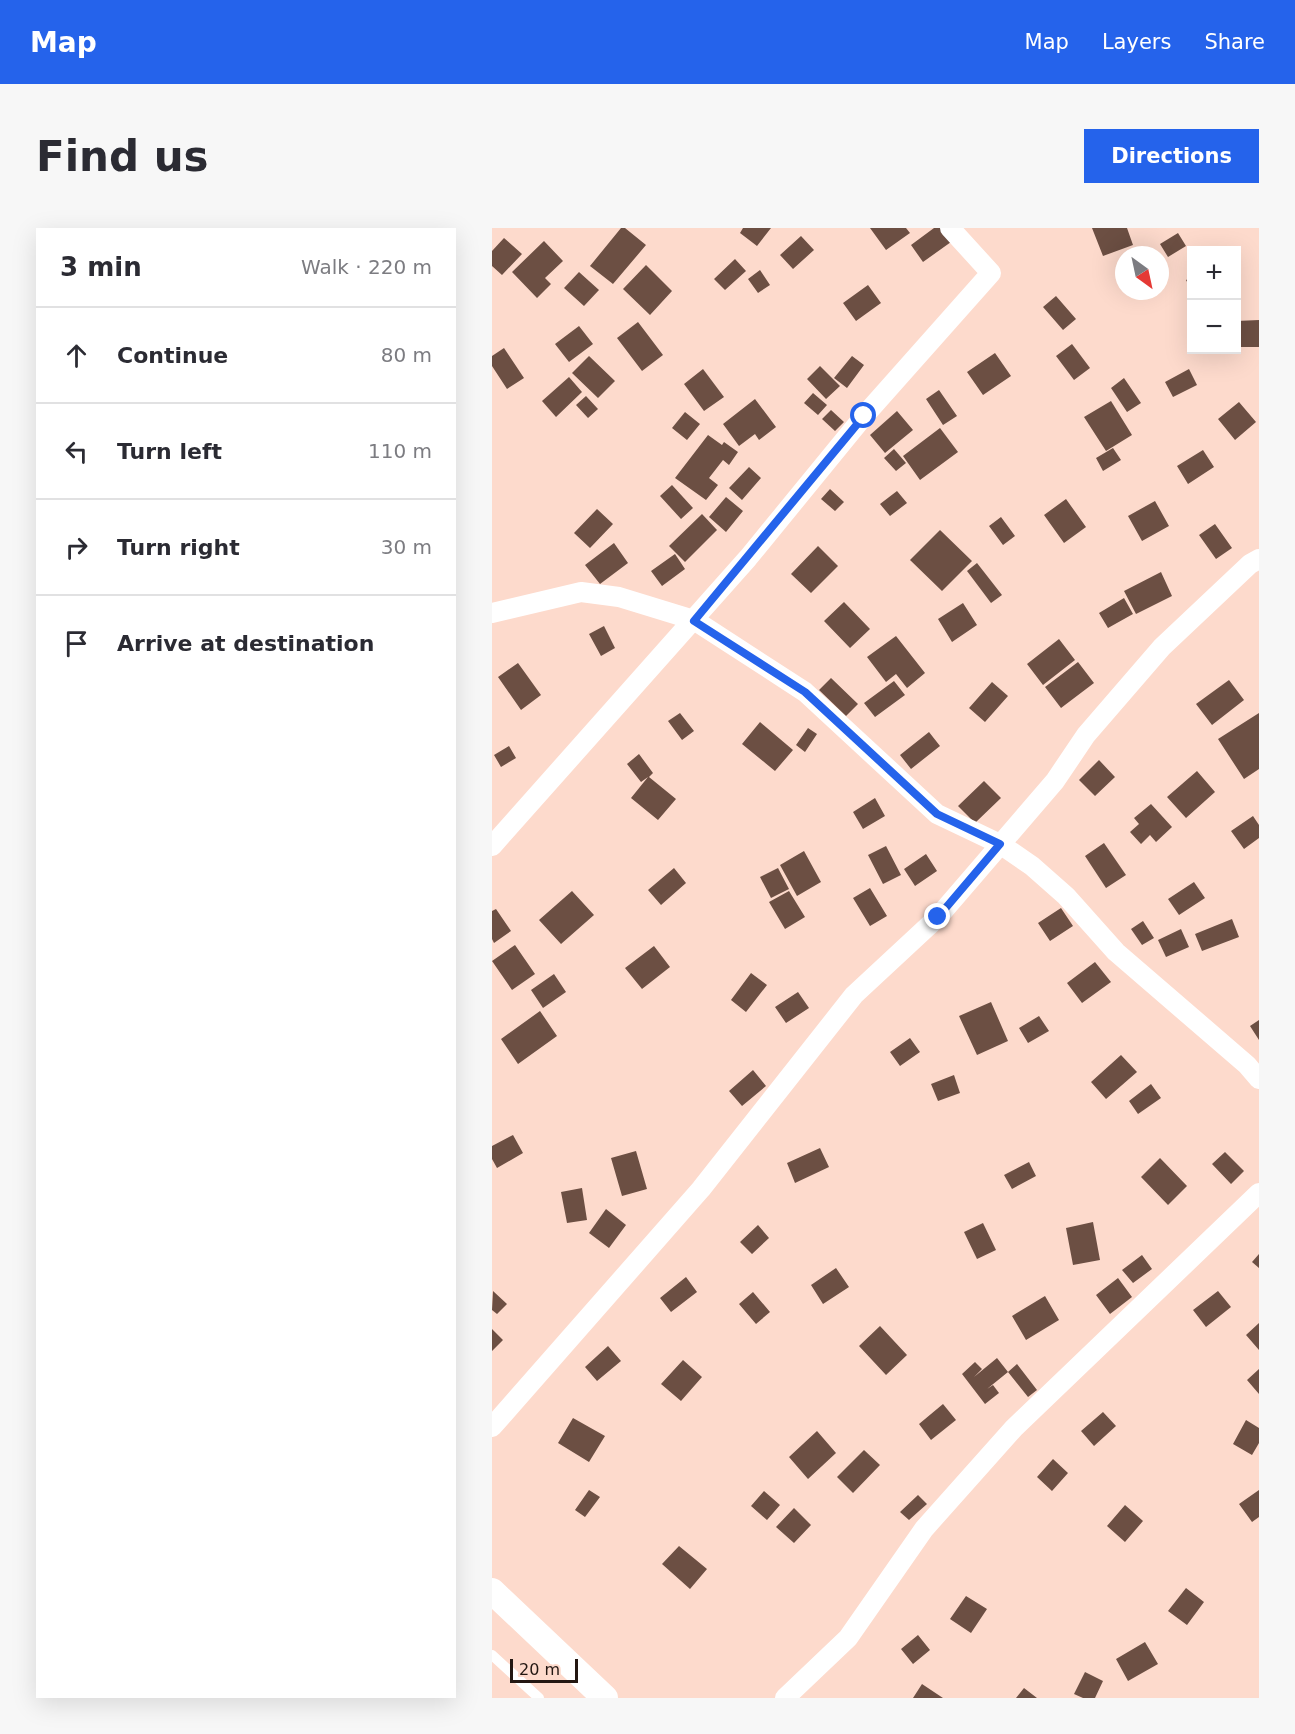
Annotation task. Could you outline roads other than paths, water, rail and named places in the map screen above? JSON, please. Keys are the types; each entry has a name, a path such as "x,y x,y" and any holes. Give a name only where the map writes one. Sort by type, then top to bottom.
{"street":[{"path":"492,846 694,621 864,416 991,273 950,228"},
{"path":"492,1428 701,1189 854,995 938,917 1055,781 1086,735 1162,647 1250,564 1259,559"},
{"path":"492,613 581,592 619,597 694,621 805,692 937,814 1000,844 1032,866 1066,896 1116,952 1247,1065 1259,1079"},
{"path":"785,1698 848,1638 924,1529 1014,1428 1259,1193"},
{"path":"492,1591 604,1698"}],"lane":[{"path":"492,1655 539,1698"}]}
